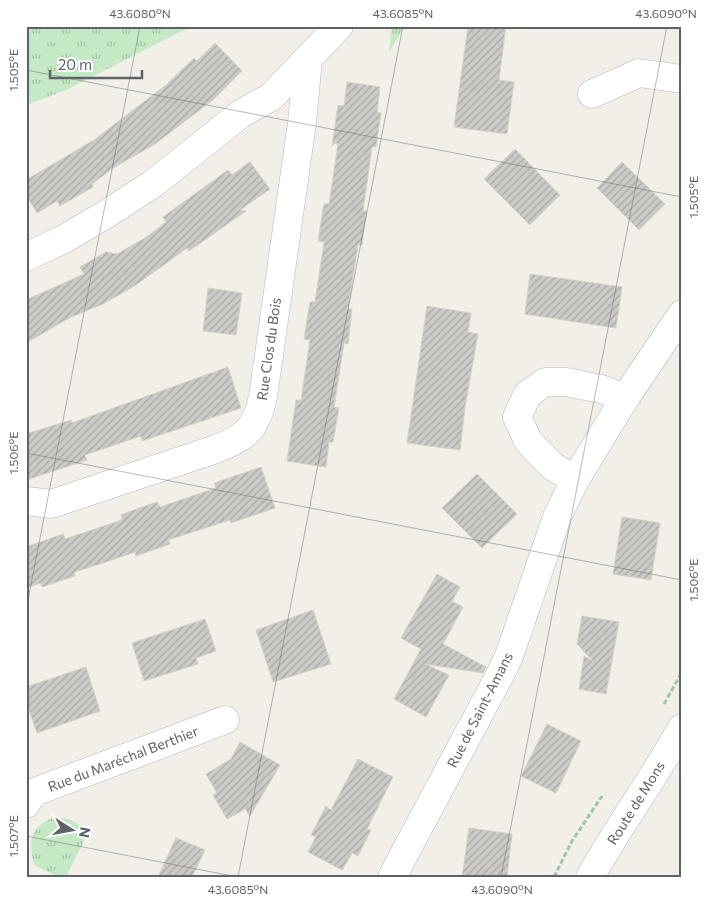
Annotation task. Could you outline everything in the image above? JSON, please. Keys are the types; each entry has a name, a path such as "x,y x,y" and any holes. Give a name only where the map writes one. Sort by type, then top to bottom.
{"street":[{"path":"26,257 64,239 154,183 242,113 271,97 308,60 338,26"},
{"name":"Rue Clos du Bois","path":"26,501 51,504 235,442 249,430 260,413 302,123 308,60"},
{"path":"592,94 639,73 682,80"},
{"name":"Rue de Saint-Amans","path":"392,877 509,656 556,517 575,480 625,398 682,314"},
{"path":"575,480 552,466 528,441 518,417 527,395 545,382 566,382 601,389 625,398"},
{"name":"Rue du Maréchal Berthier","path":"26,804 32,793 225,720"},
{"name":"Route de Mons","path":"590,877 682,728"}],"green space":[{"path":"26,26 192,26 66,90 26,105"},
{"path":"392,26 405,26 389,52"},
{"path":"54,817 68,819 90,829 66,877 59,877 34,865 32,856 31,841 33,835 40,825"}],"building":[{"path":"468,26 506,26 499,80 514,82 507,134 454,127"},
{"path":"215,43 242,71 214,99 155,144 113,168 92,184 93,187 60,206 57,201 37,213 26,195 26,180 94,140 166,85 194,58 197,61"},
{"path":"347,82 380,87 377,112 381,113 376,147 372,147 363,211 367,211 362,245 358,245 348,309 352,309 348,344 344,343 334,407 339,408 333,442 329,442 326,467 287,461 296,400 301,400 310,340 304,339 310,302 315,302 324,242 318,241 324,204 329,204 338,144 335,143 332,146 338,105 344,106"},
{"path":"515,149 560,195 530,225 484,179"},
{"path":"250,162 270,189 240,210 246,211 189,251 187,248 136,285 103,304 71,317 26,343 26,300 84,274 80,267 106,252 117,254 145,238 166,222 163,217 228,170 232,175"},
{"path":"622,162 665,204 639,230 597,188"},
{"path":"530,274 622,287 616,328 525,314"},
{"path":"208,288 242,293 236,335 203,331"},
{"path":"427,306 471,313 468,332 478,334 465,407 460,450 407,443"},
{"path":"228,367 241,408 142,441 141,436 85,455 87,460 26,480 26,434 71,420 72,423"},
{"path":"261,467 275,508 231,523 230,520 168,540 170,544 136,556 135,552 74,572 75,576 42,587 41,583 26,588 26,547 63,534 65,539 122,520 121,515 157,502 160,507 216,488 214,483"},
{"path":"477,474 517,514 482,548 442,508"},
{"path":"622,517 660,523 651,580 613,574"},
{"path":"437,574 460,587 452,601 463,607 443,644 486,667 483,673 425,664 449,675 426,717 394,699 421,649 401,638"},
{"path":"313,610 331,664 273,682 256,630"},
{"path":"582,616 619,622 606,694 579,689 584,656 593,661 577,644"},
{"path":"205,619 216,651 196,658 198,664 144,681 132,643"},
{"path":"86,667 100,711 37,733 26,701 26,687"},
{"path":"547,724 581,741 556,793 521,776"},
{"path":"240,742 280,765 250,816 245,809 227,819 213,795 217,793 206,774 231,759"},
{"path":"358,759 393,777 367,829 371,830 358,856 352,853 342,870 308,852 316,837 311,835 326,806 331,810"},
{"path":"469,828 512,834 507,877 462,877"},
{"path":"176,838 205,850 192,877 158,877"}]}
